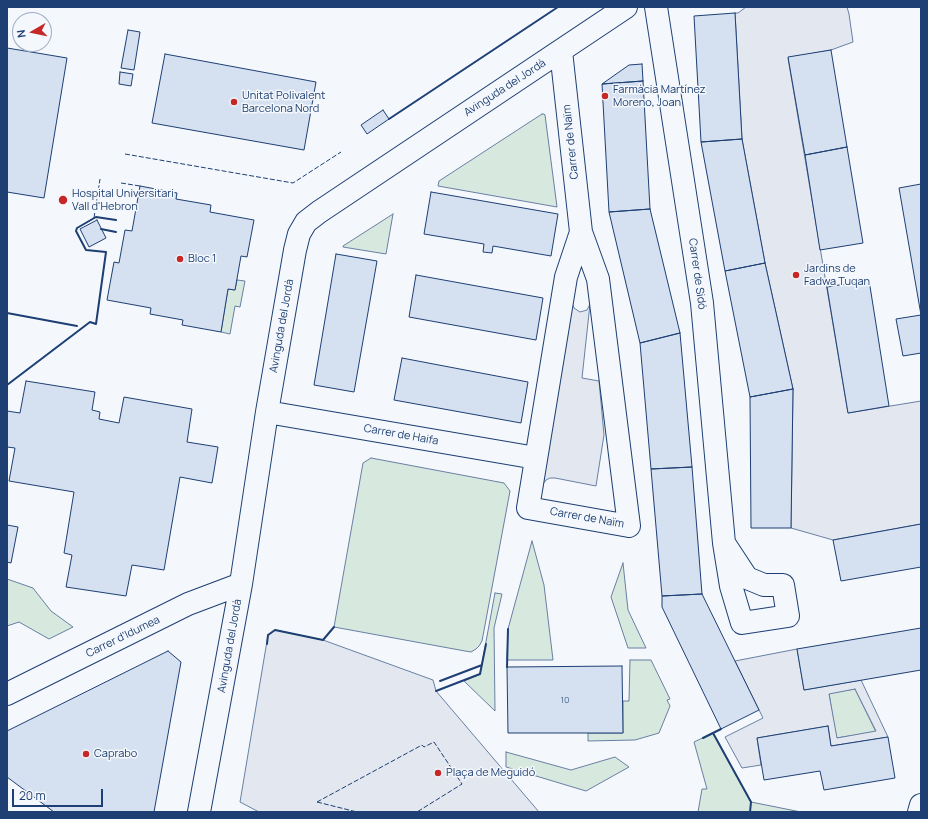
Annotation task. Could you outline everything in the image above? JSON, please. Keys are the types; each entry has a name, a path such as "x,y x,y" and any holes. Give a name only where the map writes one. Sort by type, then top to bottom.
{"street":[{"name":"Avinguda del Jordà","path":"199,812 241,584 267,412 299,234 306,222 332,202 626,7"},
{"name":"Carrer de Sidó","path":"656,7 702,303 724,543"},
{"name":"Carrer de Naïm","path":"561,51 581,232 598,279 630,526 528,508 566,277 581,232"},
{"name":"Carrer de Haifa","path":"267,412 536,458"},
{"name":"Carrer d'Idumea","path":"7,694 188,604 241,584"},
{"path":"919,812 921,805"}],"shaded area":[{"name":"Jardins de Fadwa Tuqan","path":"746,7 847,7 853,42 831,50 788,58 848,413 921,401 921,524 833,540 791,528 793,389 765,263 742,139 735,13 738,13"},
{"path":"542,114 545,115 557,207 438,186 439,181"},
{"path":"393,214 386,254 343,247 343,246"},
{"path":"237,280 245,281 240,307 235,306 230,334 221,332 228,289 235,290"},
{"path":"572,303 574,308 580,312 587,310 590,304 582,378 599,381 604,435 596,486 555,478 546,480 543,484"},
{"path":"371,458 504,483 510,491 482,641 476,649 471,652 334,627 363,463"},
{"path":"532,541 544,585 553,660 507,660 508,629"},
{"path":"623,563 628,610 646,648 628,648 611,597"},
{"path":"7,579 33,588 51,611 73,627 49,639 19,622 7,626"},
{"path":"495,593 502,594 494,628 495,711 464,681 480,674"},
{"path":"275,630 323,640 433,680 436,691 539,812 259,812 240,802 268,635"},
{"path":"797,649 804,690 861,680 888,737 831,746 828,726 757,738 761,765 742,768 725,737 763,718 735,661","holes":["855,689 876,731 837,738 829,694"]},
{"path":"630,660 651,660 670,699 667,700 670,706 659,733 635,740 588,741 588,733 623,733 623,701 629,701"},
{"path":"855,689 876,732 836,738 829,693"},
{"path":"713,733 751,802 801,812 698,812 702,789 707,789 694,742"},
{"path":"506,752 571,770 615,757 629,767 586,791 506,767"}],"building":[{"path":"735,13 742,139 701,142 694,16"},
{"path":"128,30 140,32 134,70 121,68"},
{"path":"7,48 12,49 12,52 31,52 67,58 44,198 7,192"},
{"path":"831,50 847,147 805,155 788,57"},
{"name":"Unitat Polivalent Barcelona Nord","path":"165,54 316,82 304,150 152,123"},
{"path":"642,64 643,81 602,84 629,65"},
{"path":"120,72 133,74 131,86 119,84"},
{"path":"643,81 650,209 609,212 602,84"},
{"path":"383,110 389,119 367,134 361,125"},
{"path":"742,139 765,263 725,271 701,142"},
{"path":"847,147 863,243 820,250 805,155"},
{"path":"921,184 921,315 899,188"},
{"name":"Bloc 1","path":"140,186 177,193 176,199 211,205 210,212 254,220 247,257 241,256 235,290 228,289 221,332 182,325 183,320 150,314 151,308 107,300 114,262 119,263 125,230 132,231"},
{"path":"431,192 558,214 551,256 493,246 492,253 483,252 484,244 424,234"},
{"path":"650,209 680,333 640,343 609,212"},
{"path":"97,220 106,238 89,247 80,229"},
{"path":"336,254 377,261 354,392 314,385"},
{"path":"765,263 793,389 750,397 725,271"},
{"path":"416,275 543,298 536,340 409,317"},
{"path":"869,280 889,406 848,413 827,287"},
{"path":"921,315 921,353 903,356 896,319"},
{"path":"680,333 692,467 651,469 640,343"},
{"path":"402,358 528,382 521,423 394,400"},
{"path":"26,381 95,392 92,410 100,412 99,419 119,423 124,397 192,409 187,442 218,447 212,483 180,477 164,570 132,565 126,596 66,587 72,555 64,553 74,492 9,481 15,448 7,447 7,411 20,413"},
{"path":"793,389 791,528 751,528 750,397"},
{"path":"692,467 702,594 662,596 651,469"},
{"path":"921,524 921,567 841,581 833,540"},
{"path":"7,525 18,527 11,563 7,562"},
{"path":"702,594 759,710 721,729 662,607 662,596"},
{"path":"921,628 921,670 804,690 797,649"},
{"name":"Caprabo","path":"168,651 181,662 154,812 54,812 7,777 7,731"},
{"path":"622,666 623,733 508,733 507,667"},
{"path":"828,726 831,746 888,737 895,778 824,790 820,771 764,780 757,738"}],"fence":[{"path":"125,154 293,183 341,152"},
{"path":"94,218 100,179"},
{"path":"121,183 140,186"},
{"path":"317,802 422,745 424,747 434,742 462,784 417,812"},
{"path":"317,802 357,812"}],"wall":[{"path":"389,119 558,7"},
{"path":"7,385 90,322 96,324 106,252 86,250 76,231 77,228 96,217 116,220"},
{"path":"101,229 116,232"},
{"path":"7,313 77,326"},
{"path":"267,644 268,635 275,630 323,640 334,627"},
{"path":"507,667 508,629"},
{"path":"436,691 480,674 486,644"},
{"path":"440,681 482,665"},
{"path":"703,738 721,729"},
{"path":"713,733 751,802 750,812"}],"place":[{"name":"Farmàcia Martínez Moreno, Joan","path":"605,96"},
{"name":"Unitat Polivalent Barcelona Nord","path":"234,102"},
{"name":"Hospital Universitari Vall d'Hebron","path":"63,200"},
{"name":"Bloc 1","path":"180,259"},
{"name":"Jardins de Fadwa Tuqan","path":"796,275"},
{"name":"Caprabo","path":"86,754"},
{"name":"Plaça de Meguidó","path":"438,773"}]}
